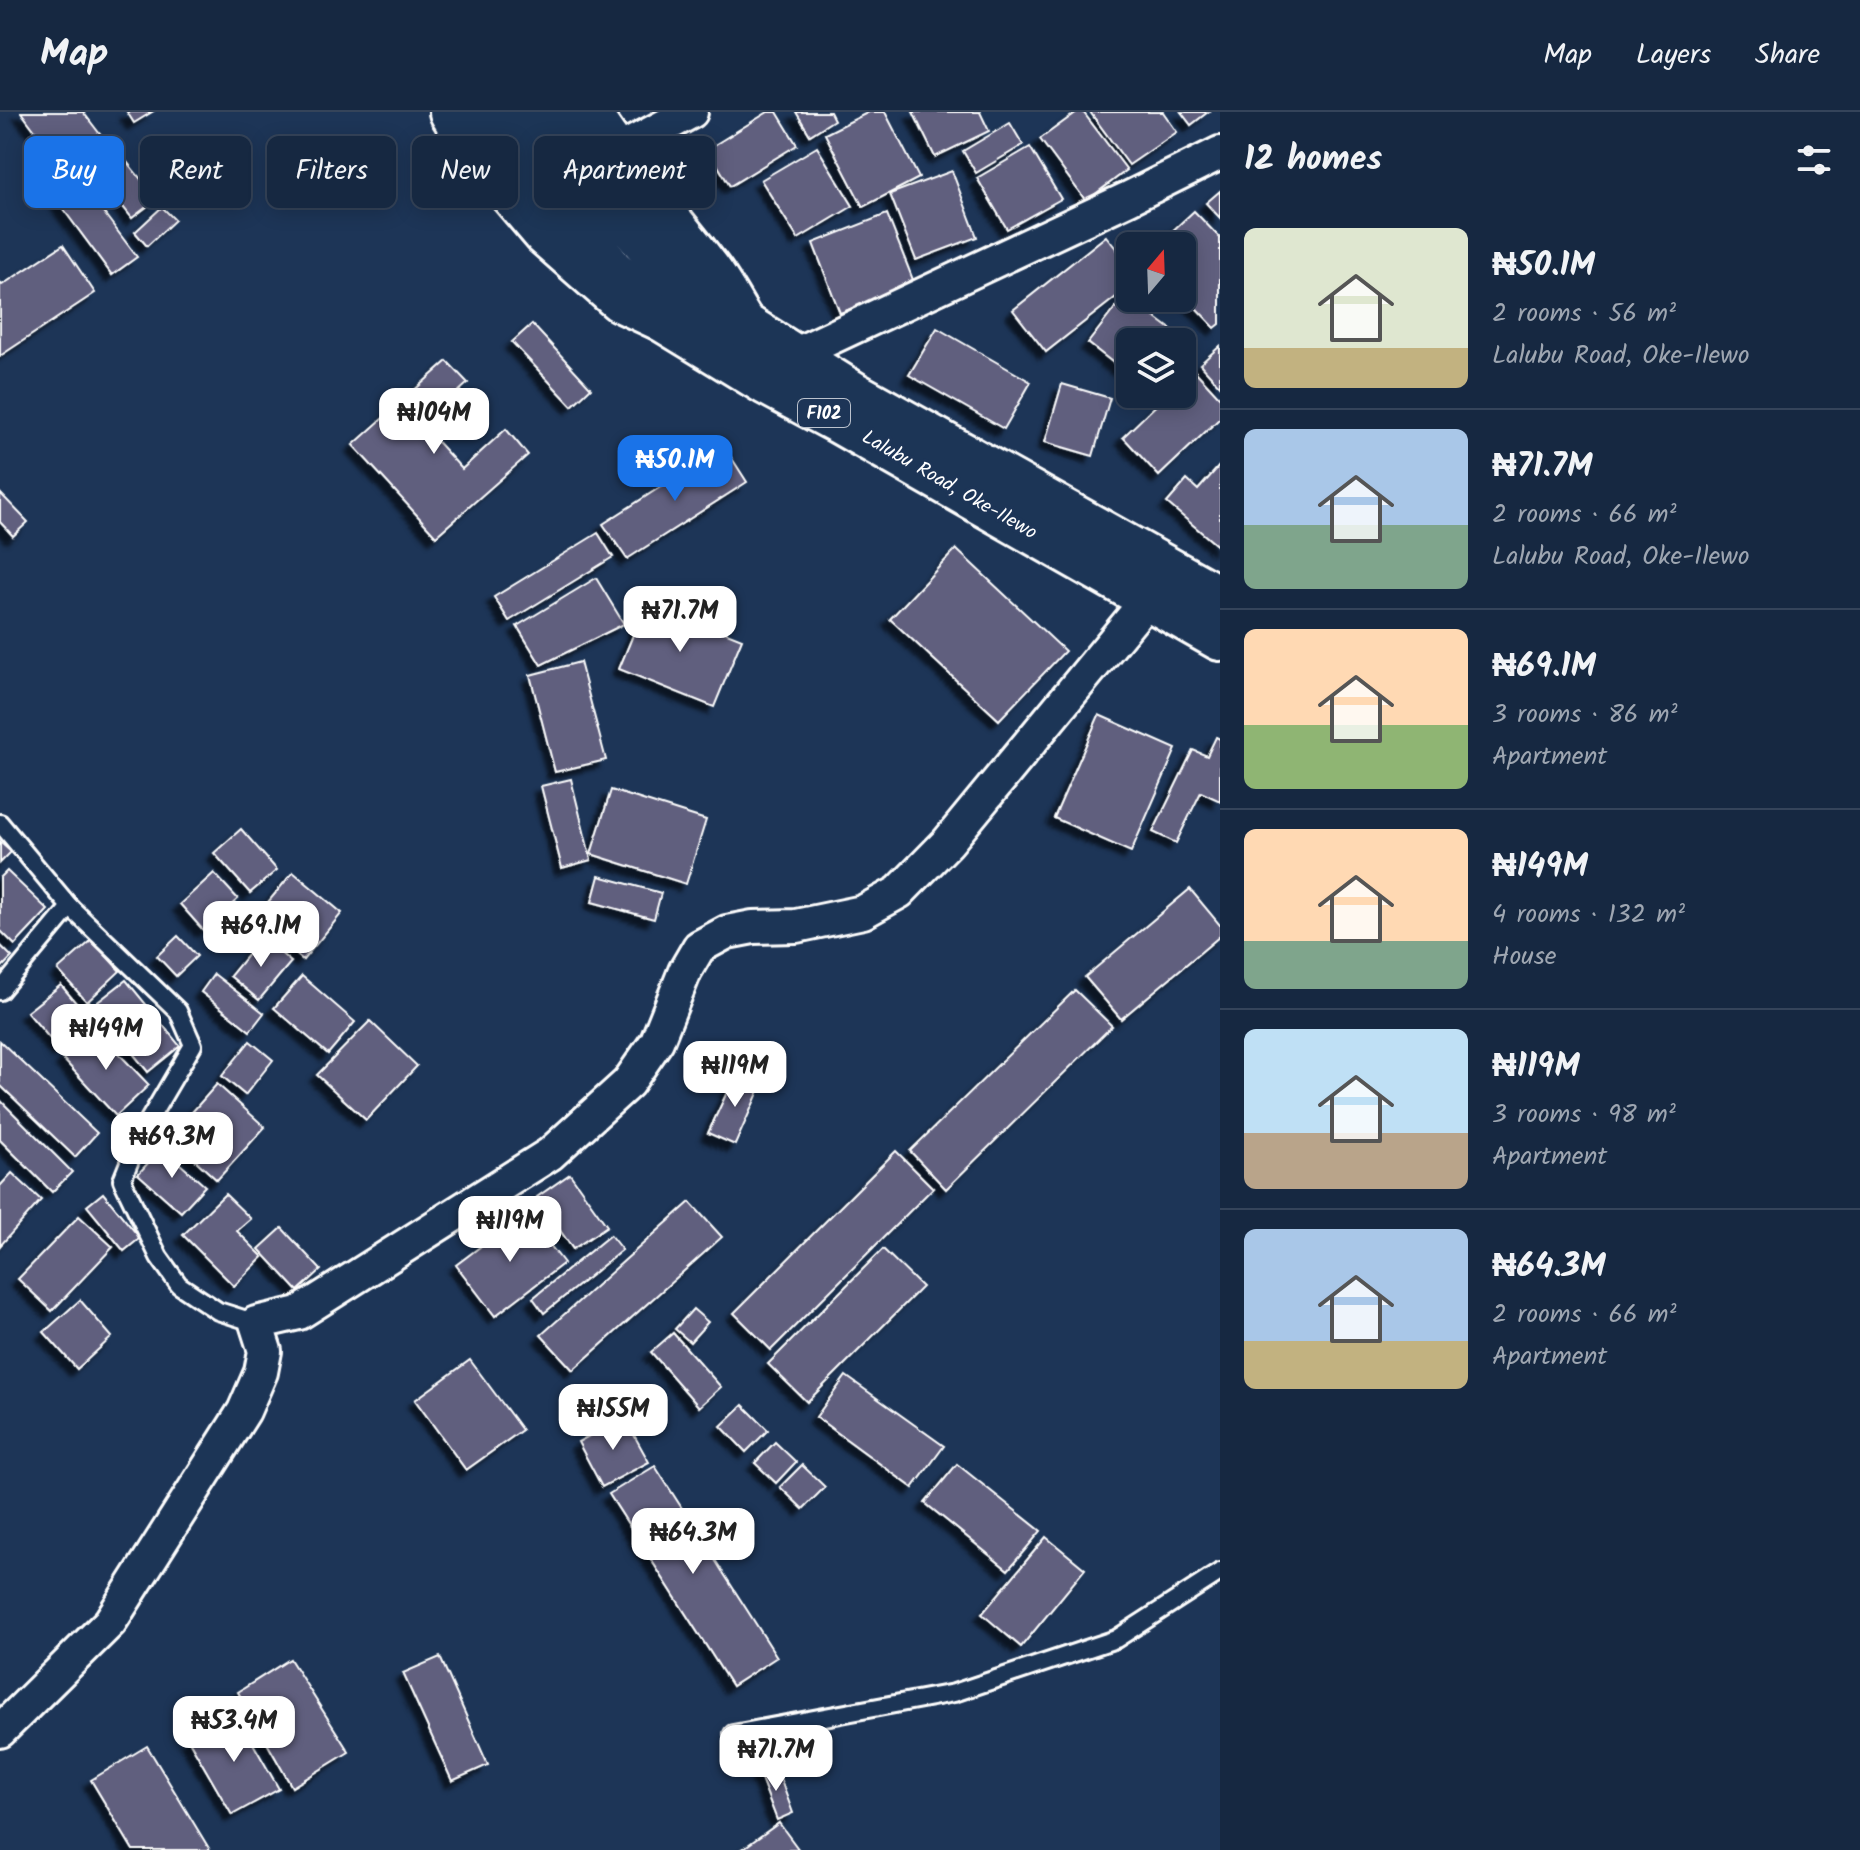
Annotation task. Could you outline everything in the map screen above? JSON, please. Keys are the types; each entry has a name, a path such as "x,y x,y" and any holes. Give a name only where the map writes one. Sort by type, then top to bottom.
{"main road":[{"path":"452,112 477,153 546,234 620,299 661,318"},
{"name":"Lalubu Road, Oke-Ilewo","path":"494,112 540,179 611,270 661,318 766,382 1220,638"},
{"name":"Lalubu Road, Oke-Ilewo","path":"541,112 603,194 689,291 853,394 1220,599"},
{"path":"587,112 603,136"},
{"path":"659,208 708,268 742,324"}],"street":[{"path":"646,136 691,112"},
{"path":"792,356 1220,153"},
{"path":"0,1731 110,1622 244,1411 261,1372 265,1351 256,1323 299,1313 550,1154 628,1083 657,1041 685,971 699,947 727,932 753,927 796,926 863,912 899,892 948,842 1149,598"}],"lane":[{"path":"0,823 70,907 178,1011 193,1045 140,1135 122,1180 159,1257 179,1285 218,1311 256,1323"},
{"path":"0,991 70,907"},
{"path":"733,1734 954,1693 1116,1639 1220,1572"}],"building":[{"path":"21,112 83,112 101,136 39,136"},
{"path":"127,112 152,112 134,123"},
{"path":"768,112 777,112 797,145 730,186 715,161 715,145"},
{"path":"796,112 830,112 834,120 810,135"},
{"path":"869,112 885,112 919,178 863,207 825,134"},
{"path":"913,112 980,112 989,131 935,157"},
{"path":"1077,112 1083,112 1127,170 1086,201 1040,139"},
{"path":"1090,112 1163,112 1177,132 1129,165"},
{"path":"1181,112 1208,112 1191,125"},
{"path":"1010,123 1023,145 976,173 963,151"},
{"path":"817,147 853,206 798,239 761,180"},
{"path":"1030,147 1061,199 1007,229 977,178"},
{"path":"124,158 140,178 140,208 145,208 132,218 124,208"},
{"path":"952,171 977,237 916,260 890,194"},
{"path":"1220,191 1220,218 1206,203"},
{"path":"62,208 100,208 137,257 112,275"},
{"path":"161,208 175,220 147,246 135,232"},
{"path":"1194,211 1220,238 1220,324 1215,328 1196,308 1196,232 1171,232"},
{"path":"887,214 915,285 840,313 813,243"},
{"path":"1106,236 1116,248 1116,297 1046,352 1013,310"},
{"path":"63,245 95,293 0,356 0,283 2,285"},
{"path":"1116,307 1116,312 1148,312 1169,328 1116,328 1116,365 1088,343"},
{"path":"532,324 591,388 572,406 512,342"},
{"path":"937,328 1031,382 1004,429 909,375"},
{"path":"1220,346 1220,386 1200,364"},
{"path":"447,361 468,383 422,425 462,469 506,429 528,455 436,536 353,445"},
{"path":"1196,372 1220,398 1220,418 1159,476 1123,437 1153,408 1196,408"},
{"path":"1062,384 1110,398 1093,456 1045,442"},
{"path":"724,446 747,482 627,559 603,524"},
{"path":"1220,465 1220,548 1167,503 1187,480 1198,490"},
{"path":"0,493 28,522 13,536 0,522"},
{"path":"598,533 613,557 509,621 494,597"},
{"path":"956,549 1065,651 999,720 890,619"},
{"path":"596,578 624,624 541,665 517,626"},
{"path":"647,601 742,639 714,707 619,669"},
{"path":"580,662 606,760 555,772 530,675"},
{"path":"1099,715 1176,749 1131,852 1054,818"},
{"path":"1216,737 1220,739 1220,801 1201,792 1176,843 1153,832 1193,750 1207,756"},
{"path":"571,779 591,860 562,868 541,786"},
{"path":"611,790 706,820 686,884 591,854"},
{"path":"241,829 277,870 250,893 214,853"},
{"path":"0,842 11,852 0,863"},
{"path":"7,871 48,910 15,945 0,930 0,878"},
{"path":"293,872 342,913 303,960 254,919"},
{"path":"214,873 238,899 203,930 180,904"},
{"path":"599,876 661,893 654,919 592,902"},
{"path":"1190,889 1220,925 1220,936 1121,1019 1085,977"},
{"path":"178,936 197,956 176,976 157,956"},
{"path":"262,937 291,962 259,1000 230,976"},
{"path":"92,940 120,971 87,1002 58,970"},
{"path":"0,945 12,957 0,969"},
{"path":"214,974 264,1013 250,1031 201,992"},
{"path":"302,976 355,1022 328,1054 274,1008"},
{"path":"126,980 180,1046 148,1072 94,1005"},
{"path":"61,985 92,1022 59,1049 27,1012"},
{"path":"1075,990 1112,1026 946,1189 910,1151"},
{"path":"370,1021 417,1066 366,1120 317,1075"},
{"path":"95,1029 149,1085 116,1116 63,1059"},
{"path":"0,1041 97,1133 75,1157 0,1085"},
{"path":"250,1041 273,1060 245,1095 222,1076"},
{"path":"736,1073 762,1084 735,1145 708,1133"},
{"path":"217,1084 265,1127 217,1180 170,1137"},
{"path":"0,1100 72,1172 52,1192 0,1140"},
{"path":"162,1148 205,1186 181,1212 138,1174"},
{"path":"896,1151 933,1188 771,1350 734,1313"},
{"path":"12,1173 41,1200 0,1246 0,1186"},
{"path":"570,1174 607,1226 573,1249 537,1197"},
{"path":"103,1193 140,1238 124,1251 87,1206"},
{"path":"225,1194 251,1219 237,1231 263,1257 234,1286 183,1235"},
{"path":"690,1202 722,1237 573,1370 541,1335"},
{"path":"525,1213 564,1263 495,1316 456,1265"},
{"path":"79,1216 113,1247 52,1311 18,1279"},
{"path":"282,1228 321,1270 298,1291 259,1249"},
{"path":"610,1235 622,1250 544,1313 533,1298"},
{"path":"883,1249 922,1287 807,1402 768,1364"},
{"path":"80,1300 112,1337 77,1369 44,1332"},
{"path":"693,1309 708,1322 690,1342 675,1329"},
{"path":"673,1333 721,1387 699,1407 651,1352"},
{"path":"470,1360 522,1430 466,1470 415,1400"},
{"path":"846,1376 944,1446 913,1488 816,1417"},
{"path":"743,1405 768,1430 746,1452 721,1426"},
{"path":"624,1417 649,1462 602,1487 578,1442"},
{"path":"775,1442 796,1462 776,1483 755,1463"},
{"path":"957,1464 1041,1531 1008,1570 925,1503"},
{"path":"802,1465 825,1487 803,1509 780,1487"},
{"path":"655,1466 777,1657 732,1686 609,1494"},
{"path":"1046,1537 1085,1569 1021,1647 982,1614"},
{"path":"440,1657 488,1765 452,1781 403,1673"},
{"path":"290,1659 349,1752 292,1787 238,1692"},
{"path":"235,1712 279,1789 232,1815 188,1739"},
{"path":"147,1746 210,1850 133,1850 91,1780"},
{"path":"776,1767 793,1813 777,1820 759,1773"},
{"path":"779,1823 799,1850 741,1850"}]}
